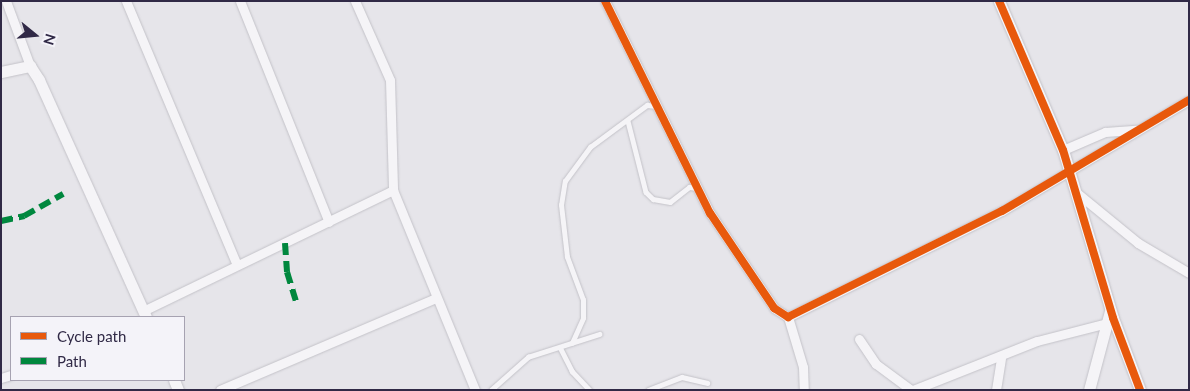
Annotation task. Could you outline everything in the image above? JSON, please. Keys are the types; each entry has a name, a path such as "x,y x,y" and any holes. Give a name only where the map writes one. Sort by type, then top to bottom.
{"street":[{"path":"6,1 30,66 144,314 237,266 393,190"},
{"path":"126,1 237,266"},
{"path":"240,1 329,222"},
{"path":"355,1 390,80 393,190 475,390"},
{"path":"605,1 697,188 764,294 788,317 803,366 804,390"},
{"path":"999,1 1063,150 1110,309 1140,390"},
{"path":"1,72 30,66"},
{"path":"788,317 1070,174 1137,130 1189,100"},
{"path":"1063,150 1105,132 1137,130"},
{"path":"1076,193 1138,243 1189,272"},
{"path":"220,390 436,298"},
{"path":"1089,390 1110,309"},
{"path":"859,339 876,364 912,390 1001,357 1037,341 1107,322"},
{"path":"996,390 1001,357"}],"lane":[{"path":"572,343 583,318 583,300 567,257 561,206 565,181 590,147 648,105 657,107"},
{"path":"628,121 646,192 653,199 670,202 689,187 697,188"},
{"path":"491,390 528,357 561,349 572,343 599,334"},
{"path":"561,349 572,371 590,390"},
{"path":"648,390 682,377 707,384"}],"marked path":[{"path":"1,221 24,216 63,194"},
{"path":"285,243 287,272 296,301"}],"cycle path":[{"path":"605,1 710,213 774,308 788,317 1002,211 1189,100"},
{"path":"999,1 1063,150 1113,318 1140,390"}]}
